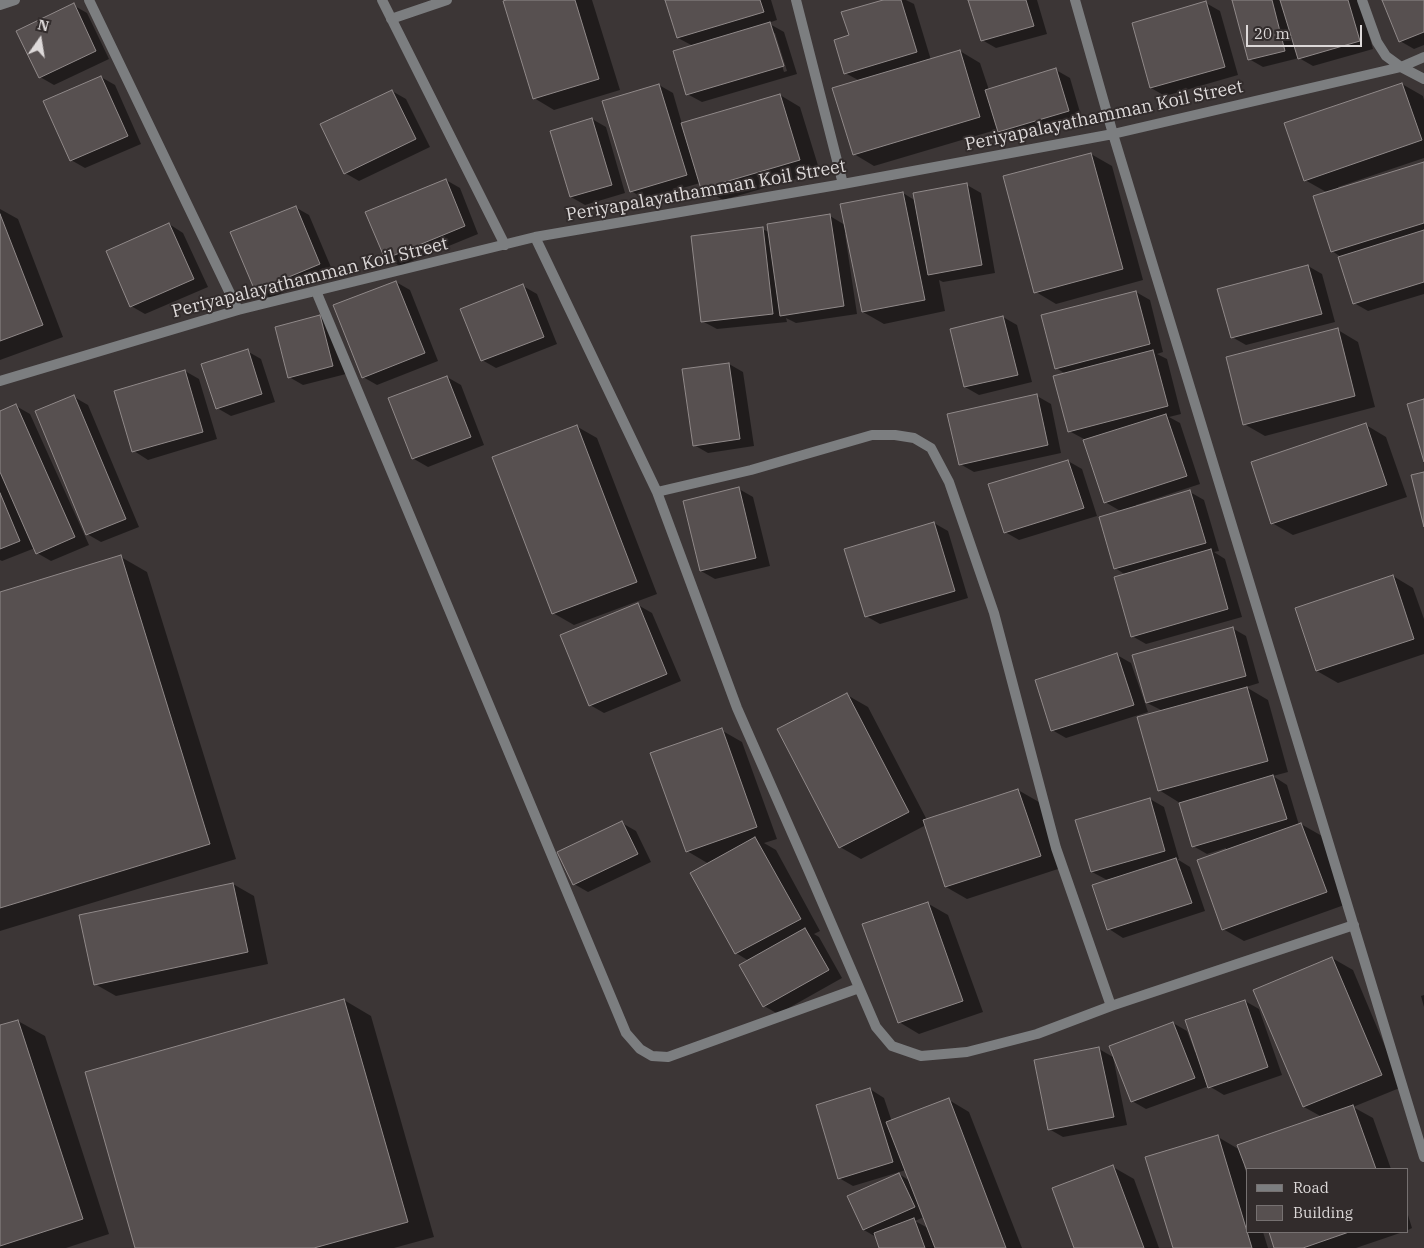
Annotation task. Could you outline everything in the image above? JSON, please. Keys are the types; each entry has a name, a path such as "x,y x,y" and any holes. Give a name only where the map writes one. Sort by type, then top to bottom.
{"street":[{"path":"0,5 15,0"},
{"path":"89,0 238,310"},
{"path":"382,0 505,245"},
{"path":"391,19 448,0"},
{"path":"796,0 843,184"},
{"path":"1075,0 1113,134 1424,1157"},
{"path":"1362,0 1377,42 1386,56 1401,67 1424,79"},
{"name":"Periyapalayathamman Koil Street","path":"0,381 238,310 535,238 1113,134 1401,67 1424,57"},
{"path":"535,238 657,492 737,708 858,988 876,1027 892,1046 921,1056 967,1052 1038,1034 1111,1006 1354,925"},
{"path":"316,291 626,1033 640,1049 652,1056 668,1057 858,988"},
{"path":"657,492 751,470 872,435 896,435 914,438 931,448 949,482 994,613 1056,848 1111,1006"}],"building":[{"path":"575,0 599,79 533,99 503,1"},
{"path":"665,0 760,0 764,12 677,38"},
{"path":"883,0 901,0 917,52 844,74 834,40 849,35 841,12"},
{"path":"968,0 1026,0 1034,26 981,41"},
{"path":"1232,0 1272,0 1285,51 1248,60"},
{"path":"1280,0 1348,0 1360,41 1298,59"},
{"path":"1382,0 1424,0 1424,32 1399,42"},
{"path":"1206,1 1225,67 1150,88 1132,23"},
{"path":"74,3 96,51 39,78 16,31"},
{"path":"770,22 784,66 686,95 673,51"},
{"path":"960,50 980,117 853,155 832,88"},
{"path":"1056,68 1069,111 998,132 985,90"},
{"path":"101,76 128,136 70,161 43,101"},
{"path":"1402,83 1422,140 1304,181 1284,123"},
{"path":"659,84 687,175 630,192 602,101"},
{"path":"392,90 416,139 344,174 320,124"},
{"path":"780,94 800,160 701,189 681,123"},
{"path":"592,118 612,185 570,197 550,131"},
{"path":"1091,153 1123,269 1034,293 1003,176"},
{"path":"1424,162 1424,223 1331,252 1313,196"},
{"path":"446,179 465,226 385,259 365,212"},
{"path":"967,183 982,265 928,275 913,193"},
{"path":"903,192 925,300 862,312 840,204"},
{"path":"296,206 320,264 255,291 230,232"},
{"path":"0,214 43,325 0,341"},
{"path":"830,214 844,306 780,316 767,224"},
{"path":"169,223 194,279 130,307 106,251"},
{"path":"763,227 773,314 701,322 691,236"},
{"path":"1424,230 1424,282 1353,304 1338,257"},
{"path":"1308,265 1322,314 1231,338 1217,289"},
{"path":"396,281 425,353 362,378 333,305"},
{"path":"523,284 544,337 481,361 460,309"},
{"path":"1136,291 1150,344 1055,369 1041,315"},
{"path":"320,315 333,366 288,378 275,327"},
{"path":"1003,316 1018,375 964,387 950,329"},
{"path":"1338,328 1355,396 1243,425 1226,357"},
{"path":"248,349 262,394 216,409 201,364"},
{"path":"1153,350 1168,406 1068,432 1053,376"},
{"path":"729,363 740,439 693,446 682,369"},
{"path":"185,370 203,432 132,452 114,391"},
{"path":"447,376 471,437 412,459 388,398"},
{"path":"1037,394 1048,445 959,465 947,414"},
{"path":"74,395 126,519 86,535 35,411"},
{"path":"1424,399 1424,462 1407,404"},
{"path":"16,404 75,537 36,554 0,472 0,411"},
{"path":"1166,414 1187,476 1104,503 1083,440"},
{"path":"1366,423 1387,485 1271,524 1251,462"},
{"path":"577,425 637,582 552,614 492,457"},
{"path":"1068,460 1084,508 1004,533 988,484"},
{"path":"1424,472 1424,527 1411,475"},
{"path":"739,487 756,558 700,571 683,501"},
{"path":"1190,490 1206,543 1114,569 1099,517"},
{"path":"0,493 20,541 0,549"},
{"path":"934,522 955,591 865,617 844,549"},
{"path":"1211,549 1228,609 1131,637 1114,577"},
{"path":"121,555 210,844 0,908 0,592"},
{"path":"1393,575 1414,639 1316,671 1295,608"},
{"path":"638,603 667,674 589,706 560,635"},
{"path":"1233,627 1246,676 1146,703 1132,655"},
{"path":"1117,653 1134,705 1051,731 1035,680"},
{"path":"1247,687 1268,761 1158,791 1137,717"},
{"path":"847,693 909,812 839,848 777,729"},
{"path":"722,728 757,827 686,852 650,753"},
{"path":"1273,775 1287,819 1192,847 1179,803"},
{"path":"1018,789 1041,856 945,887 923,820"},
{"path":"1150,798 1165,851 1091,872 1075,820"},
{"path":"622,821 638,854 573,885 557,852"},
{"path":"1301,823 1327,892 1222,930 1197,860"},
{"path":"755,837 801,919 735,954 690,873"},
{"path":"1176,858 1192,903 1107,930 1092,885"},
{"path":"233,883 248,952 94,985 79,915"},
{"path":"928,902 963,1001 898,1023 862,924"},
{"path":"805,928 829,970 763,1007 739,965"},
{"path":"1332,957 1382,1075 1303,1107 1253,990"},
{"path":"344,999 408,1222 314,1248 135,1248 85,1072"},
{"path":"1245,1000 1268,1067 1208,1088 1185,1020"},
{"path":"18,1020 83,1219 0,1246 0,1025"},
{"path":"1173,1022 1195,1078 1131,1102 1109,1046"},
{"path":"1099,1047 1114,1117 1048,1130 1034,1060"},
{"path":"870,1088 893,1162 838,1179 816,1105"},
{"path":"949,1098 1006,1248 935,1248 886,1122"},
{"path":"1353,1105 1376,1168 1246,1169 1237,1145"},
{"path":"1218,1135 1252,1248 1173,1248 1145,1157"},
{"path":"1113,1165 1144,1248 1074,1248 1052,1188"},
{"path":"899,1173 915,1207 863,1230 847,1196"},
{"path":"914,1218 925,1248 879,1248 874,1233"},
{"path":"1269,1233 1346,1233 1303,1248 1274,1248"}]}
